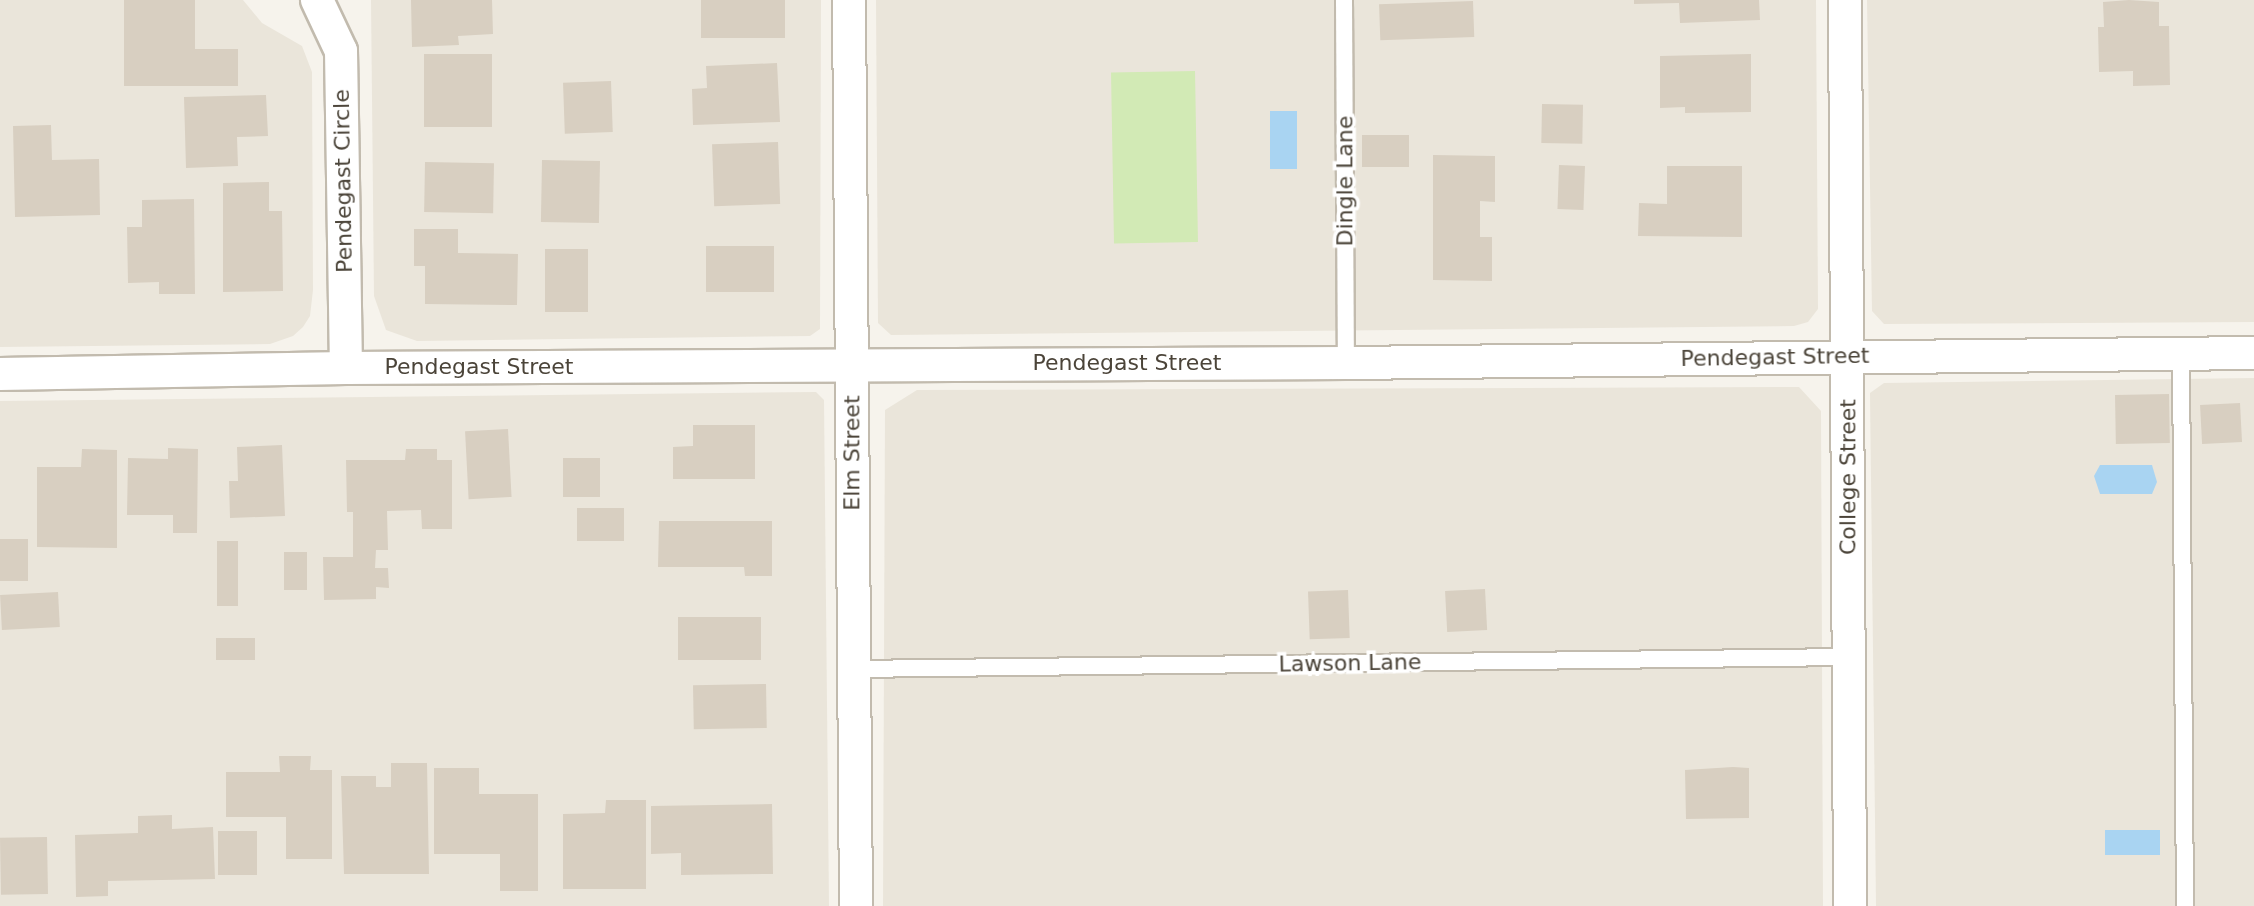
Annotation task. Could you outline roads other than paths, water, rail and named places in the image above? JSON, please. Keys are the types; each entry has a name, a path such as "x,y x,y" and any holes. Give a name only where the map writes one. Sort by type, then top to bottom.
{"street":[{"name":"Pendegast Circle","path":"317,0 341,51 346,368"},
{"name":"Elm Street","path":"849,0 856,906"},
{"name":"College Street","path":"1845,0 1850,906"},
{"name":"Pendegast Street","path":"0,374 346,368 1346,363 2254,353"}],"lane":[{"name":"Dingle Lane","path":"1344,0 1346,363"},
{"path":"2181,353 2185,906"},
{"name":"Lawson Lane","path":"852,669 1847,657"}],"water":[{"path":"1270,111 1297,111 1297,169 1270,169"},
{"path":"2100,465 2152,465 2157,482 2152,494 2100,494 2094,476"},
{"path":"2105,830 2160,830 2160,855 2105,855"}]}
